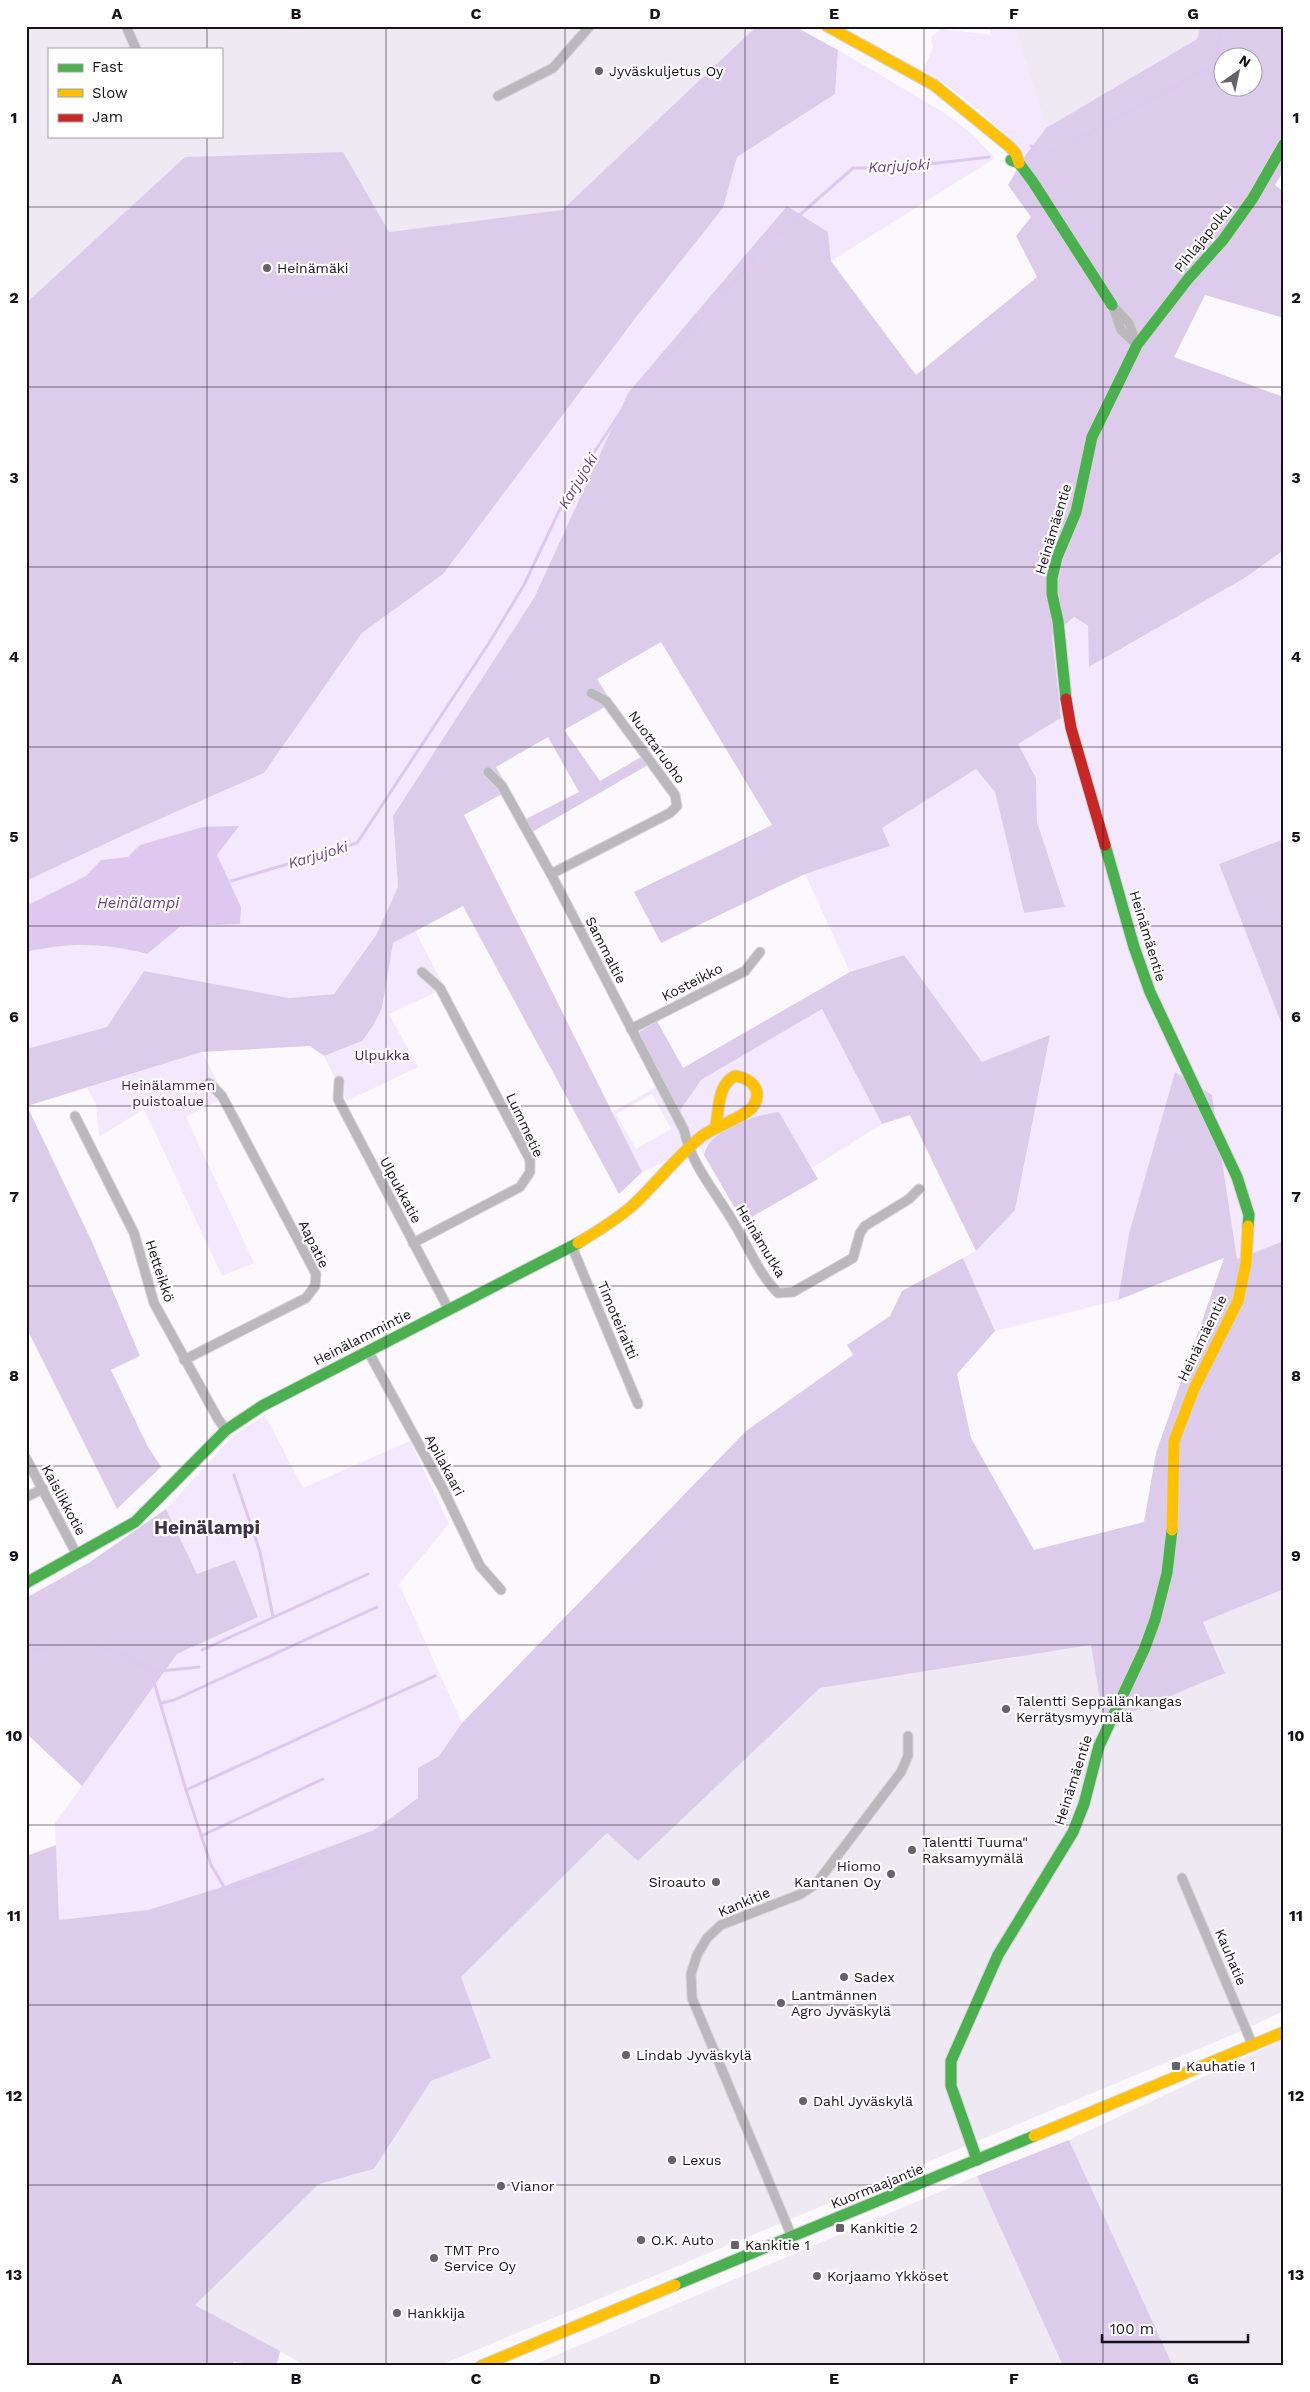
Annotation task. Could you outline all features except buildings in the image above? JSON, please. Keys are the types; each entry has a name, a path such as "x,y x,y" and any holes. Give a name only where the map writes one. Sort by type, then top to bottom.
{"street":[{"path":"126,26 136,48"},
{"path":"498,96 553,68 590,26"},
{"path":"827,26 947,94 966,108 994,136 1007,157 1018,163 1038,190 1112,305 1129,323 1138,345"},
{"name":"Pihlajapolku","path":"1138,345 1248,205 1284,144"},
{"name":"Heinämäentie","path":"977,2160 951,2086 951,2060 998,1955 1073,1832 1086,1797 1099,1746 1156,1620 1167,1572 1172,1533 1174,1441 1194,1388 1238,1300 1246,1264 1249,1215 1245,1199 1150,992 1134,947 1071,728 1059,629 1052,594 1052,578 1057,558 1076,512 1092,437 1138,345"},
{"name":"Nuottaruoho","path":"551,874 670,813 677,806 675,795 606,702 591,693"},
{"name":"Sammaltie","path":"488,772 502,786 551,874 684,1130 688,1147"},
{"name":"Kosteikko","path":"631,1029 745,971 760,952"},
{"name":"Lummetie","path":"413,1243 520,1187 530,1172 530,1160 440,988 422,972"},
{"name":"Heinälammintie","path":"26,1583 135,1522 226,1430 262,1406 572,1247 618,1218 688,1147 716,1125 740,1116 754,1105 757,1097 756,1088 752,1081 744,1076 733,1077 725,1082 721,1092 716,1125"},
{"name":"Ulpukkatie","path":"339,1080 338,1099 449,1310"},
{"name":"Aapatie","path":"184,1360 306,1298 315,1286 316,1274 222,1096 209,1083"},
{"name":"Hetteikkö","path":"74,1116 134,1233 154,1303 218,1420 226,1430"},
{"name":"Heinämutka","path":"688,1147 694,1161 735,1224 768,1283 778,1293 793,1292 853,1258 860,1233 865,1226 909,1199 919,1188"},
{"name":"Timoteiraitti","path":"572,1247 638,1404"},
{"name":"Apilakaari","path":"368,1351 444,1489 480,1566 501,1590"},
{"name":"Kaislikkotie","path":"26,1458 77,1555"},
{"path":"26,1497 43,1489"},
{"name":"Kankitie","path":"792,2237 692,1998 691,1974 697,1955 707,1938 721,1925 801,1894 822,1878 901,1772 908,1756 908,1736"},
{"name":"Kauhatie","path":"1182,1878 1253,2046"},
{"name":"Kuormaajantie","path":"481,2366 1284,2032"}],"shaded area":[{"path":"26,26 757,26 562,210 389,232 185,157 26,303"},
{"path":"757,26 794,26 838,50 835,94 737,157 723,208 634,320 443,574 362,633 264,773 26,881 26,303 185,157 343,152 389,232 562,210"},
{"path":"1014,26 1201,26 1197,39 1046,128"},
{"path":"1201,26 1284,26 1284,170 1275,185 1284,192 1284,318 1205,295 1174,357 1284,397 1284,550 1243,579 1089,667 1088,626 1074,617 1052,636 1061,718 1018,744 1036,778 1037,822 1065,907 1024,913 995,792 976,769 882,828 890,846 805,874 661,943 634,892 772,825 661,642 597,679 612,703 564,730 600,781 641,757 648,765 532,832 526,819 579,792 548,737 496,767 509,790 464,815 642,1172 619,1194 463,906 393,943 382,1008 373,1026 362,1041 324,1056 310,1046 202,1052 27,1106 93,1244 140,1356 111,1370 147,1445 161,1467 117,1509 26,1327 26,1049 107,1027 144,971 289,998 334,994 376,935 398,887 393,816 534,598 628,393 787,206 828,232 831,261 916,375 1037,277 1016,236 1031,217 1008,185 1025,156 1046,128 1197,39"},
{"path":"1284,839 1284,1030 1219,864"},
{"path":"904,955 982,1062 1050,1035 1015,1210 976,1251 910,1115 882,1124 822,1009 701,1080 679,1112 636,1034 657,1021 683,1068 850,972"},
{"path":"1175,1072 1212,1095 1237,1259 1284,1241 1284,1589 1203,1622 1225,1673 1104,1724 1091,1645 820,1688 638,1861 607,1833 461,1977 491,2058 431,2081 374,2169 319,2184 195,2305 280,2351 278,2361 273,2366 233,2362 234,2366 26,2366 26,1856 56,1845 59,1920 148,1910 219,1888 374,1830 418,1798 418,1768 439,1756 462,1723 746,1431 853,1355 847,1345 890,1316 902,1291 963,1258 995,1331 957,1374 971,1438 1034,1550 1144,1522 1156,1453 1224,1258 1118,1300 1129,1234"},
{"path":"779,1112 818,1179 743,1222 704,1155 708,1146 724,1131 746,1120"},
{"path":"166,1509 197,1574 235,1560 258,1617 177,1654 82,1786 26,1733 26,1598 90,1562"},
{"path":"1284,1589 1284,2011 1232,2035 438,2366 307,2366 194,2305 319,2184 374,2169 431,2081 491,2058 461,1977 607,1833 639,1860 820,1688 1092,1645 1104,1723 1225,1672 1203,1622"},
{"path":"1284,2039 1284,2366 1173,2366 1069,2140"},
{"path":"1069,2140 1173,2366 1063,2366 977,2176"},
{"path":"977,2176 1063,2366 531,2366"}],"green space":[{"path":"988,26 1014,26 1046,128 1025,156 1002,131 977,109 951,88 923,70 933,48 931,37 941,29 992,35"},
{"path":"838,50 943,112 971,133 995,158 831,261 828,232 787,206 628,393 534,598 393,816 398,887 376,935 334,994 289,998 144,971 107,1027 26,1049 26,952 50,947 127,858 101,860 86,876 26,906 26,881 264,773 362,633 443,574 634,320 723,208 737,157 835,94"},
{"path":"1284,550 1284,839 1219,864 1284,1030 1284,1241 1237,1259 1212,1095 1129,1234 1118,1300 995,1331 963,1258 976,1251 1015,1210 1050,1036 982,1063 904,955 850,972 805,874 890,846 882,828 976,769 995,792 1024,913 1065,907 1037,822 1036,778 1017,744 1061,718 1052,636 1074,617 1088,627 1090,667 1243,579"},
{"name":"Ulpukka","path":"415,931 445,988 389,1014 418,1067 347,1101 324,1056 362,1041 373,1026 382,1008 393,943"},
{"path":"822,1009 882,1124 812,1168 779,1112 705,1146 704,1155 698,1146 642,1172 612,1112 662,1084 679,1111 701,1080","holes":["652,1094 671,1129 636,1149 616,1114"]},
{"name":"Heinälammen puistoalue","path":"202,1052 225,1097 186,1117 254,1263 222,1276 144,1109 99,1137 96,1105 87,1088"},
{"path":"265,1415 303,1488 410,1441 449,1524 399,1584 462,1723 439,1756 418,1768 418,1798 374,1830 219,1888 148,1910 59,1920 55,1823 177,1654 258,1617 235,1561 197,1574 166,1509 235,1434"}],"water":[{"name":"Heinälampi","path":"239,826 217,855 241,907 240,924 181,926 147,954 132,950 87,945 72,945 26,952 26,906 86,876 101,860 128,857 140,845 203,827"}],"waterway":[{"name":"Karjujoki","path":"1072,146 1080,138 1214,65 1223,26"},
{"name":"Karjujoki","path":"1031,146 1045,147 1055,152"},
{"name":"Karjujoki","path":"231,881 357,843 489,643 524,585 568,492 624,407 769,242 853,168 896,168 989,157"},
{"path":"234,1475 260,1552 273,1617"},
{"path":"202,1650 368,1574"},
{"path":"161,1703 174,1700 377,1607"},
{"path":"26,1652 83,1642 127,1655 151,1672 186,1790 211,1865 226,1890 306,1863"},
{"path":"151,1672 199,1667"},
{"path":"186,1790 435,1676"},
{"path":"201,1836 323,1779"}],"traffic: fast":[{"path":"1066,699 1058,621 1052,594 1052,578 1057,557 1076,512 1092,437 1137,345 1188,279 1223,240 1253,198 1284,144"},
{"path":"1011,160 1019,163 1033,182 1112,305"},
{"path":"1105,845 1134,947 1150,992 1237,1177 1249,1215 1248,1226"},
{"path":"26,1583 135,1522 226,1430 262,1406 578,1243"},
{"path":"977,2160 951,2086 951,2061 998,1955 1073,1832 1084,1804 1099,1746 1144,1650 1155,1620 1167,1573 1172,1530"},
{"path":"675,2285 1034,2136"}],"traffic: slow":[{"path":"827,26 934,85 1010,147 1016,154 1019,163"},
{"path":"578,1243 632,1206 702,1136 751,1109 757,1094 754,1085 740,1077 735,1076 729,1080 720,1097 716,1125"},
{"path":"1172,1530 1174,1441 1194,1389 1238,1301 1246,1264 1248,1226"},
{"path":"1034,2136 1284,2032"},
{"path":"481,2366 675,2285"}],"traffic: jam":[{"path":"1066,699 1071,728 1105,845"}],"place":[{"name":"Jyväskuljetus Oy","path":"599,71"},
{"name":"Heinämäki","path":"267,268"},
{"name":"Talentti Seppälänkangas Kerrätysmyymälä","path":"1006,1709"},
{"name":"Talentti Tuuma\" Raksamyymälä","path":"912,1850"},
{"name":"Hiomo Kantanen Oy","path":"891,1874"},
{"name":"Siroauto","path":"716,1882"},
{"name":"Sadex","path":"844,1977"},
{"name":"Lantmännen Agro Jyväskylä","path":"781,2003"},
{"name":"Lindab Jyväskylä","path":"626,2055"},
{"name":"Kauhatie 1","path":"1176,2066"},
{"name":"Dahl Jyväskylä","path":"803,2101"},
{"name":"Lexus","path":"672,2160"},
{"name":"Vianor","path":"501,2186"},
{"name":"Kankitie 2","path":"840,2228"},
{"name":"O.K. Auto","path":"641,2240"},
{"name":"Kankitie 1","path":"735,2245"},
{"name":"TMT Pro Service Oy","path":"434,2258"},
{"name":"Korjaamo Ykköset","path":"817,2276"},
{"name":"Hankkija","path":"397,2313"}],"district":[{"name":"Heinälampi","path":"207,1527"}]}
